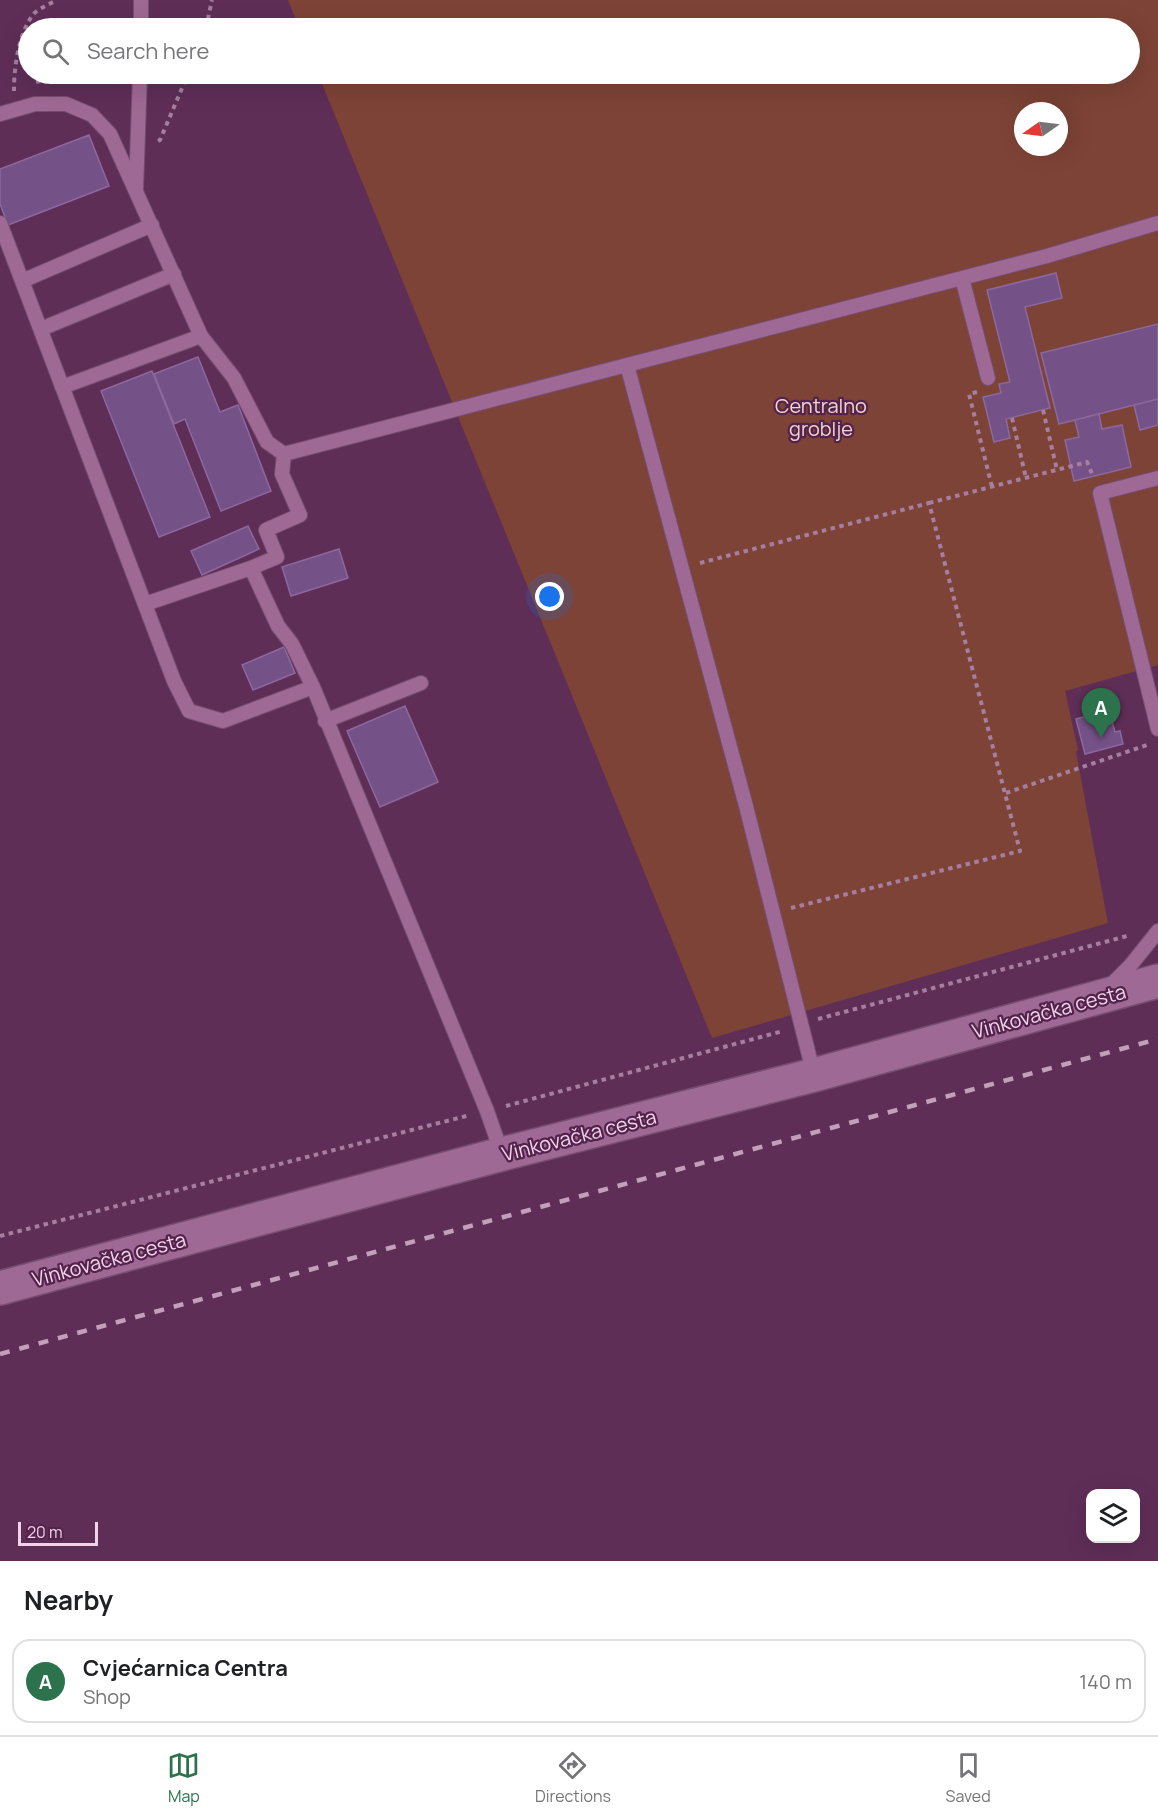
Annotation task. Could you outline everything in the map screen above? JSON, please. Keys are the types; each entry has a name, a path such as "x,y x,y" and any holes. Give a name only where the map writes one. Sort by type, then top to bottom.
{"main road":[{"name":"Vinkovačka cesta","path":"0,1288 502,1154 814,1075 1158,981"}],"lane":[{"path":"141,0 141,18"},
{"path":"136,191 140,84"},
{"path":"0,114 35,104 66,104 92,115 110,134 201,336 234,378 267,442 284,454 1047,256 1158,223"},
{"path":"0,223 174,681 189,711 223,720 313,687"},
{"path":"22,281 152,225"},
{"path":"41,329 174,274"},
{"path":"962,278 988,378"},
{"path":"62,387 201,336"},
{"path":"627,365 733,757 814,1075"},
{"path":"145,604 277,557 266,530 300,515 282,474 284,454"},
{"path":"1158,478 1100,492 1158,729"},
{"path":"251,568 278,626 292,644 313,687 487,1111 502,1154"},
{"path":"326,721 421,683"},
{"path":"1096,998 1130,966 1158,931"}],"path":[{"path":"31,18 33,14 56,0"},
{"path":"208,18 212,0"},
{"path":"14,109 14,77 18,57"},
{"path":"138,148 160,140 184,84"},
{"path":"14,87 24,85"},
{"path":"988,378 991,389 969,394 992,487"},
{"path":"1043,410 1057,470"},
{"path":"1012,418 1026,478"},
{"path":"693,565 1087,462 1100,492"},
{"path":"773,913 1020,850 929,503"},
{"path":"1006,793 1147,744"},
{"path":"0,1236 487,1111 1135,934"}],"green space":[{"name":"Centralno groblje","path":"288,0 1158,0 1158,665 1065,691 1078,750 1076,752 1108,923 712,1038 322,84 1140,84 1140,18 295,18"}],"building":[{"path":"89,135 109,186 8,225 0,204 0,169"},
{"path":"1056,273 1062,298 1025,307 1050,408 1006,419 1010,438 994,442 983,397 1001,393 999,384 1010,382 987,290"},
{"path":"1158,324 1158,399 1059,424 1041,353"},
{"path":"198,357 220,412 238,405 271,491 221,511 185,419 174,424 154,374"},
{"path":"152,371 210,517 159,537 101,391"},
{"path":"1158,399 1158,425 1140,430 1134,405"},
{"path":"1099,414 1102,429 1122,425 1131,467 1074,481 1065,440 1079,437 1075,420"},
{"path":"248,526 259,549 202,575 191,551"},
{"path":"339,549 348,578 291,596 282,567"},
{"path":"284,647 295,673 253,690 242,665"},
{"path":"405,706 438,782 380,807 347,731"},
{"path":"1109,710 1115,732 1120,731 1123,744 1085,754 1076,719"}],"railway":[{"path":"0,1354 1158,1039"}],"place":[{"name":"Cvjećarnica Centra","path":"1101,738"}]}
